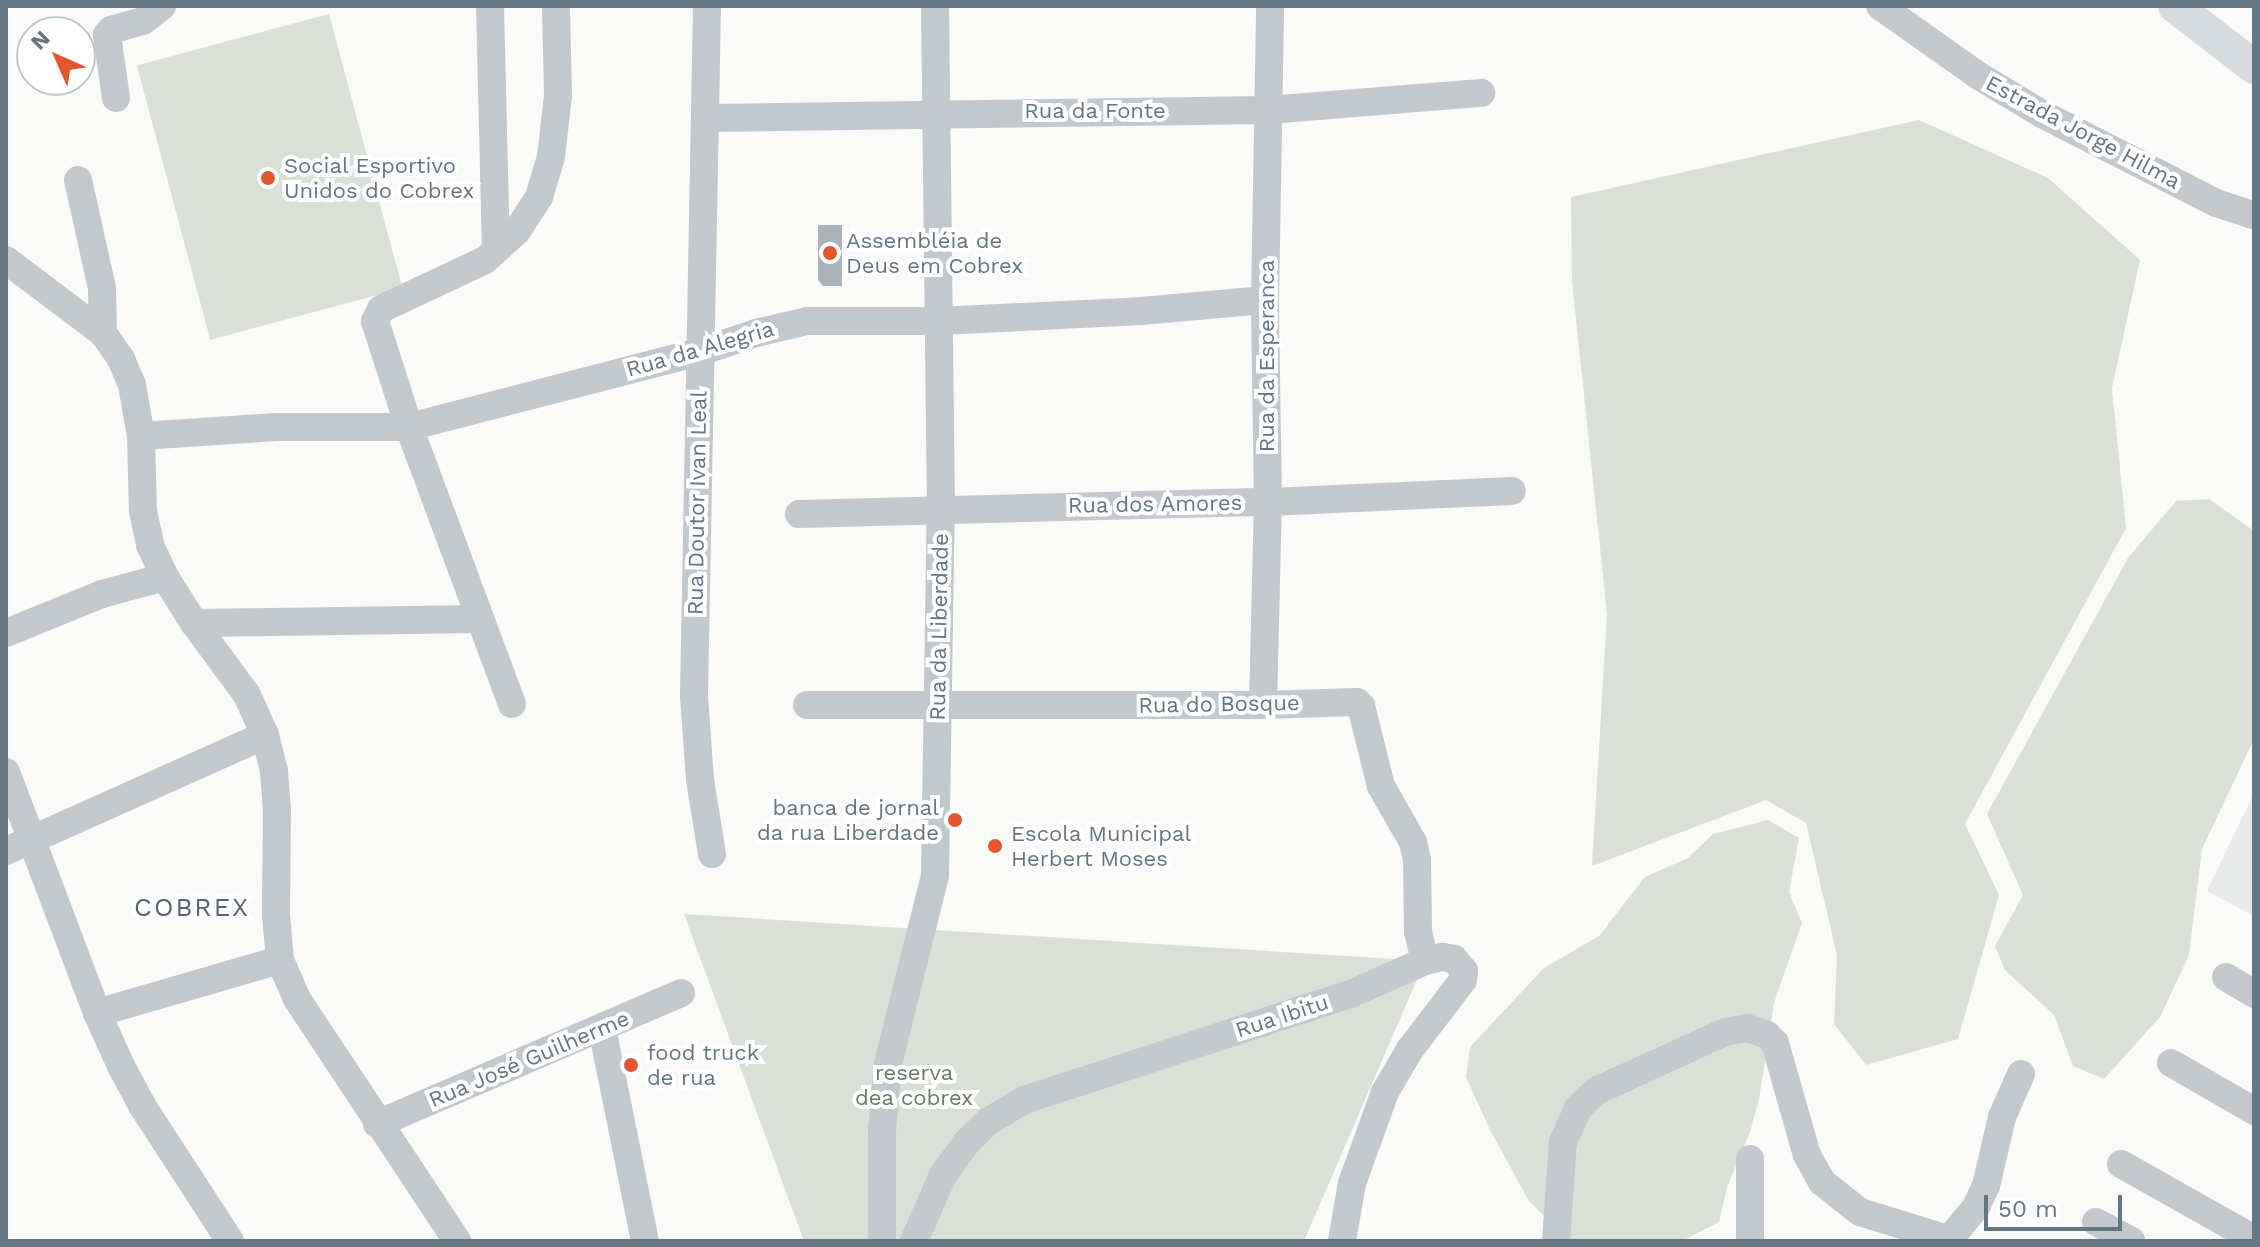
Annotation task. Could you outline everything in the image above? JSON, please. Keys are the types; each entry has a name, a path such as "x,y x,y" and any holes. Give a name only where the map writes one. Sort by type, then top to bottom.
{"main road":[{"path":"2175,6 2254,67"}],"street":[{"path":"116,98 107,35 111,30 143,21 162,6"},
{"path":"490,6 496,250"},
{"path":"512,704 409,427 375,321 381,309 457,276 496,250 517,231 539,197 551,157 558,96 556,6"},
{"name":"Rua Doutor Ivan Leal","path":"707,6 708,118 694,696 700,780 712,854"},
{"name":"Rua da Liberdade","path":"882,1241 882,1131 888,1064 935,875 941,510 939,112 935,6"},
{"name":"Rua da Esperanca","path":"1263,705 1268,502 1265,300 1270,6"},
{"name":"Estrada Jorge Hilma","path":"1880,6 1979,76 2042,114 2216,203 2254,215"},
{"name":"Rua da Fonte","path":"708,118 939,112 1268,110 1481,93"},
{"path":"78,180 102,288 103,333"},
{"path":"6,260 103,333 132,385 141,436 143,511 150,545 165,577 194,623 240,684 265,735 274,771 277,811 276,915 280,960 297,999 457,1241"},
{"name":"Rua da Alegria","path":"141,436 276,427 409,427 700,352 807,321 939,321 1141,311 1265,300"},
{"name":"Rua dos Amores","path":"799,514 1268,502 1512,491"},
{"path":"6,633 102,594 165,577"},
{"path":"194,623 479,619"},
{"name":"Rua do Bosque","path":"807,705 1263,705 1351,700 1361,706 1381,786 1413,842 1417,870 1418,932 1425,961"},
{"path":"18,846 265,735"},
{"path":"6,772 18,846 97,1013 143,1107 230,1241"},
{"path":"1342,1241 1349,1196 1385,1092 1409,1051 1463,980 1464,971 1454,959 1443,957 1425,961"},
{"path":"97,1013 280,960"},
{"name":"Rua Ibitu","path":"914,1241 943,1175 966,1143 989,1121 1024,1100 1353,993 1425,961"},
{"path":"2226,977 2254,994"},
{"name":"Rua José Guilherme","path":"377,1124 681,993"},
{"path":"602,1028 645,1241"},
{"path":"1556,1241 1563,1142 1578,1108 1596,1091 1725,1032 1747,1028 1767,1035 1775,1043 1807,1155 1822,1182 1860,1212 1948,1240 1963,1224 1986,1186 2002,1117 2021,1074"},
{"path":"2171,1063 2254,1111"},
{"path":"1750,1159 1750,1241"},
{"path":"2121,1164 2254,1239"},
{"path":"2096,1222 2131,1241"}],"shaded area":[{"path":"2254,793 2254,916 2207,891"}],"green space":[{"name":"Social Esportivo Unidos do Cobrex","path":"329,14 403,288 210,340 137,66"},
{"path":"1919,120 2048,178 2140,260 2112,388 2126,528 1965,824 1999,895 1958,1039 1866,1065 1834,1024 1837,955 1806,823 1766,800 1592,866 1607,614 1572,281 1571,197"},
{"path":"2209,499 2254,531 2254,739 2202,849 2189,955 2160,1017 2104,1079 2073,1066 2054,1015 2005,970 1995,946 2023,895 1987,814 2128,558 2176,501"},
{"path":"1768,820 1799,838 1789,892 1802,923 1774,1003 1759,1099 1750,1132 1727,1187 1719,1222 1682,1241 1570,1241 1529,1201 1490,1130 1466,1077 1470,1047 1544,968 1599,936 1645,877 1688,858 1713,834"},
{"name":"reserva dea cobrex","path":"684,914 1425,961 1304,1241 804,1241"}],"building":[{"name":"Assembléia de Deus em Cobrex","path":"818,225 842,225 842,286 823,286 818,280"}],"place":[{"name":"Social Esportivo Unidos do Cobrex","path":"268,178"},
{"name":"Assembléia de Deus em Cobrex","path":"830,253"},
{"name":"banca de jornal da rua Liberdade","path":"955,820"},
{"name":"Escola Municipal Herbert Moses","path":"995,846"},
{"name":"food truck de rua","path":"631,1065"}],"district":[{"name":"COBREX","path":"192,908"}]}
